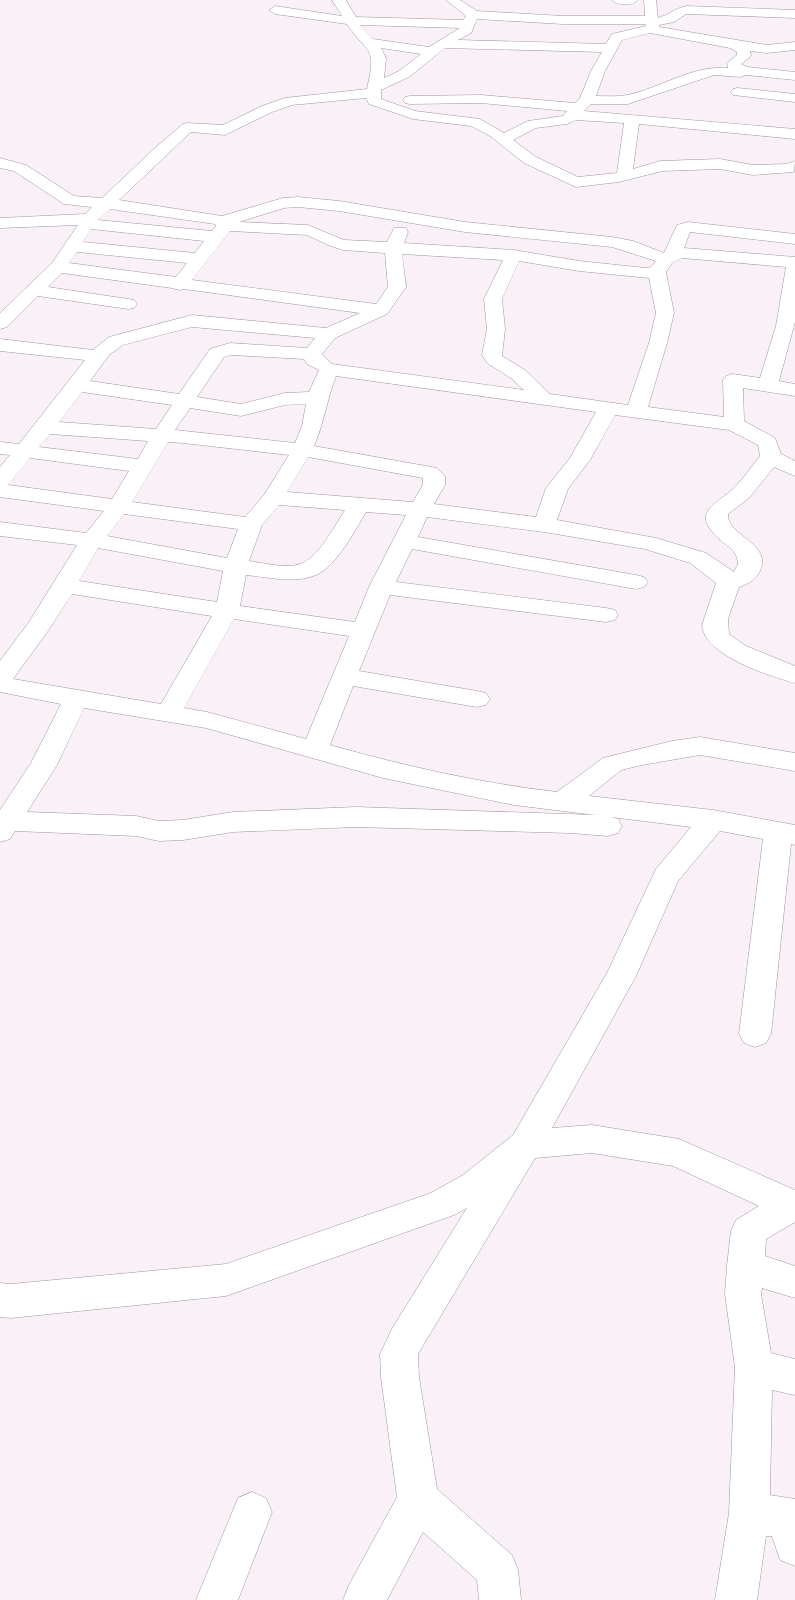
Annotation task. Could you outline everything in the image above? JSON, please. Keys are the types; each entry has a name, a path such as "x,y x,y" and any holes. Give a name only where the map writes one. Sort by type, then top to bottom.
{"street":[{"path":"338,0 379,56 379,73 373,94"},
{"path":"452,0 471,24"},
{"path":"618,0 632,0"},
{"path":"650,0 653,11 652,24 654,30 661,33 767,49 795,46"},
{"path":"275,10 360,32 443,45 614,42 686,10 795,14"},
{"path":"360,32 563,20 652,24"},
{"path":"373,94 404,74 471,24"},
{"path":"319,30 421,36 443,45"},
{"path":"561,34 614,42"},
{"path":"503,139 533,124 567,120 579,108 614,42"},
{"path":"734,45 743,50 744,56 734,63 740,71"},
{"path":"579,108 628,100 670,84 713,71 740,71 795,76"},
{"path":"740,71 737,98 795,98"},
{"path":"373,94 413,115 475,122 503,139 530,160 576,182 624,176 648,171 660,166 720,164 754,170 788,169 795,166"},
{"path":"3,317 35,290 58,267 88,221 161,150 188,127 225,130 267,109 290,101 373,94 473,99 579,108 632,120 795,134"},
{"path":"624,176 632,120"},
{"path":"0,163 20,168 70,201 106,203 221,228"},
{"path":"179,285 221,228 283,203 298,202 339,206 466,227 612,242 627,245 667,265"},
{"path":"312,354 328,334 381,310 397,287 393,249 406,217"},
{"path":"0,223 88,221 221,228 308,230 318,232 334,243 393,249 514,255 579,266 646,273 667,265 680,253 794,266"},
{"path":"636,412 658,343 665,313 667,265 683,229 688,227 795,240"},
{"path":"72,246 199,259"},
{"path":"514,255 505,270 493,299 496,329 492,355 494,359 518,374 543,398"},
{"path":"724,274 794,266"},
{"path":"768,385 785,326 794,266"},
{"path":"58,267 179,285 381,310"},
{"path":"35,290 128,304"},
{"path":"0,480 45,427 102,351 116,341 192,321 328,334"},
{"path":"0,345 98,356"},
{"path":"0,678 39,626 92,540 119,506 152,454 161,436 218,353 222,350 230,349 312,354"},
{"path":"312,354 314,360 329,369 734,424 768,442 771,457"},
{"path":"168,714 227,610 236,566 251,524 273,498 302,450 312,426 317,398 329,369"},
{"path":"734,424 733,380 795,390"},
{"path":"78,385 241,410 285,399 317,398"},
{"path":"544,525 557,488 579,460 609,408"},
{"path":"45,427 184,436 302,450 429,473 434,476 434,485 381,587 315,750"},
{"path":"0,448 143,466"},
{"path":"771,457 795,470"},
{"path":"728,583 742,578 749,569 750,562 746,549 719,525 716,518 718,511 740,493 771,457"},
{"path":"0,490 119,506 155,513 251,524"},
{"path":"273,498 395,506 544,525 648,543 687,554 704,562 723,576 728,583"},
{"path":"0,529 92,540 236,566 285,573 300,573 322,560 359,505"},
{"path":"404,541 636,582"},
{"path":"728,583 716,618 715,631 719,640 733,650 795,675"},
{"path":"65,586 363,631"},
{"path":"381,587 606,615"},
{"path":"346,677 476,699"},
{"path":"0,684 76,699 207,720 383,770 514,796 562,802 706,828"},
{"path":"3,825 44,765 76,699"},
{"path":"562,802 612,764 672,750 700,746 795,762"},
{"path":"3,825 136,826 159,831 184,830 233,822 356,817 570,823 650,829 706,828 786,834 755,1034"},
{"path":"364,1600 418,1500 400,1377 399,1354 406,1339 525,1145 627,964 666,876 706,828"},
{"path":"0,1300 11,1301 226,1280 442,1204 475,1186 525,1145 592,1139 679,1153 705,1167 795,1206"},
{"path":"736,1600 748,1513 754,1367 743,1294 749,1231 780,1212 795,1206"},
{"path":"745,1266 795,1282"},
{"path":"754,1367 795,1377"},
{"path":"418,1500 497,1570 500,1600"},
{"path":"217,1600 252,1512"},
{"path":"748,1513 792,1528"}]}
